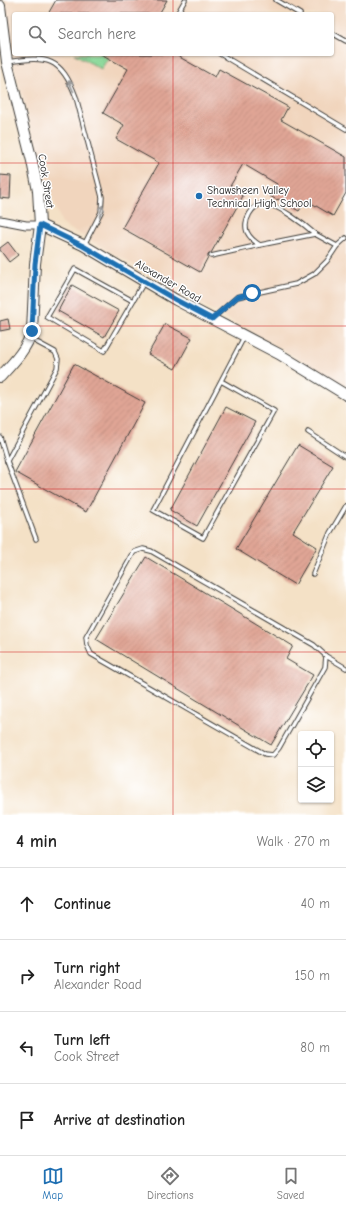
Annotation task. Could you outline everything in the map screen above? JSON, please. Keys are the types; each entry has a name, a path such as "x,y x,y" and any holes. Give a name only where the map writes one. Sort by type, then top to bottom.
{"street":[{"name":"Cook Street","path":"0,6 7,62 38,191 40,225 35,264 32,331 30,338 20,354 0,377"},
{"path":"0,220 26,225 40,225"},
{"name":"Alexander Road","path":"40,225 83,246 244,337 279,354 346,395"}],"lane":[{"path":"178,12 185,0"},
{"path":"276,0 297,12"},
{"path":"334,34 346,41"},
{"path":"223,56 346,129"},
{"path":"7,62 31,58 43,58 59,67 71,84 80,112 102,197 101,212 83,246"},
{"path":"260,246 252,240 247,232 246,225 252,210 262,204 270,204 301,221 315,234 337,246"},
{"path":"211,256 315,234"},
{"path":"212,319 237,297 296,284 314,274 327,261 337,246 346,238"},
{"path":"133,302 75,269 47,317 104,351 133,302 144,281"},
{"path":"221,381 274,411 203,538 153,510 244,337"},
{"path":"7,461 57,368 58,359 55,352 30,338"},
{"path":"308,432 346,457"},
{"path":"0,437 7,461 36,539"},
{"path":"313,574 330,532 346,506"},
{"path":"326,656 325,667 279,748 273,755 265,754 91,654 87,645 86,637 134,552 143,549 151,551 188,571 314,645 326,656 346,668"}],"shaded area":[{"name":"Shawsheen Valley Technical High School","path":"5,0 346,0 346,386 62,224 42,168 9,49"}],"green space":[{"path":"78,56 109,56 101,69"}],"building":[{"path":"56,0 167,0 160,12 49,12"},
{"path":"105,56 178,56 215,77 219,69 288,107 281,120 346,157 346,193 333,216 306,200 299,211 270,196 277,184 243,164 229,188 243,196 211,253 208,255 200,272 122,228 159,163 116,139 124,125 103,113 128,69"},
{"path":"0,175 11,176 10,199 0,198"},
{"path":"8,242 18,255 9,262 0,250 0,248"},
{"path":"72,285 119,311 104,337 58,311"},
{"path":"8,319 10,329 0,331 0,321"},
{"path":"165,324 192,338 175,369 148,354"},
{"path":"74,364 145,403 86,512 15,472"},
{"path":"226,407 255,422 197,526 170,510"},
{"path":"298,445 333,466 293,532 317,547 295,585 236,549"},
{"path":"146,557 293,646 286,659 313,675 271,745 96,639"}],"place":[{"name":"Shawsheen Valley Technical High School","path":"199,196"}],"route":[{"path":"32,331 35,264 40,225 71,239 176,300 212,319 237,297 252,293"}]}
